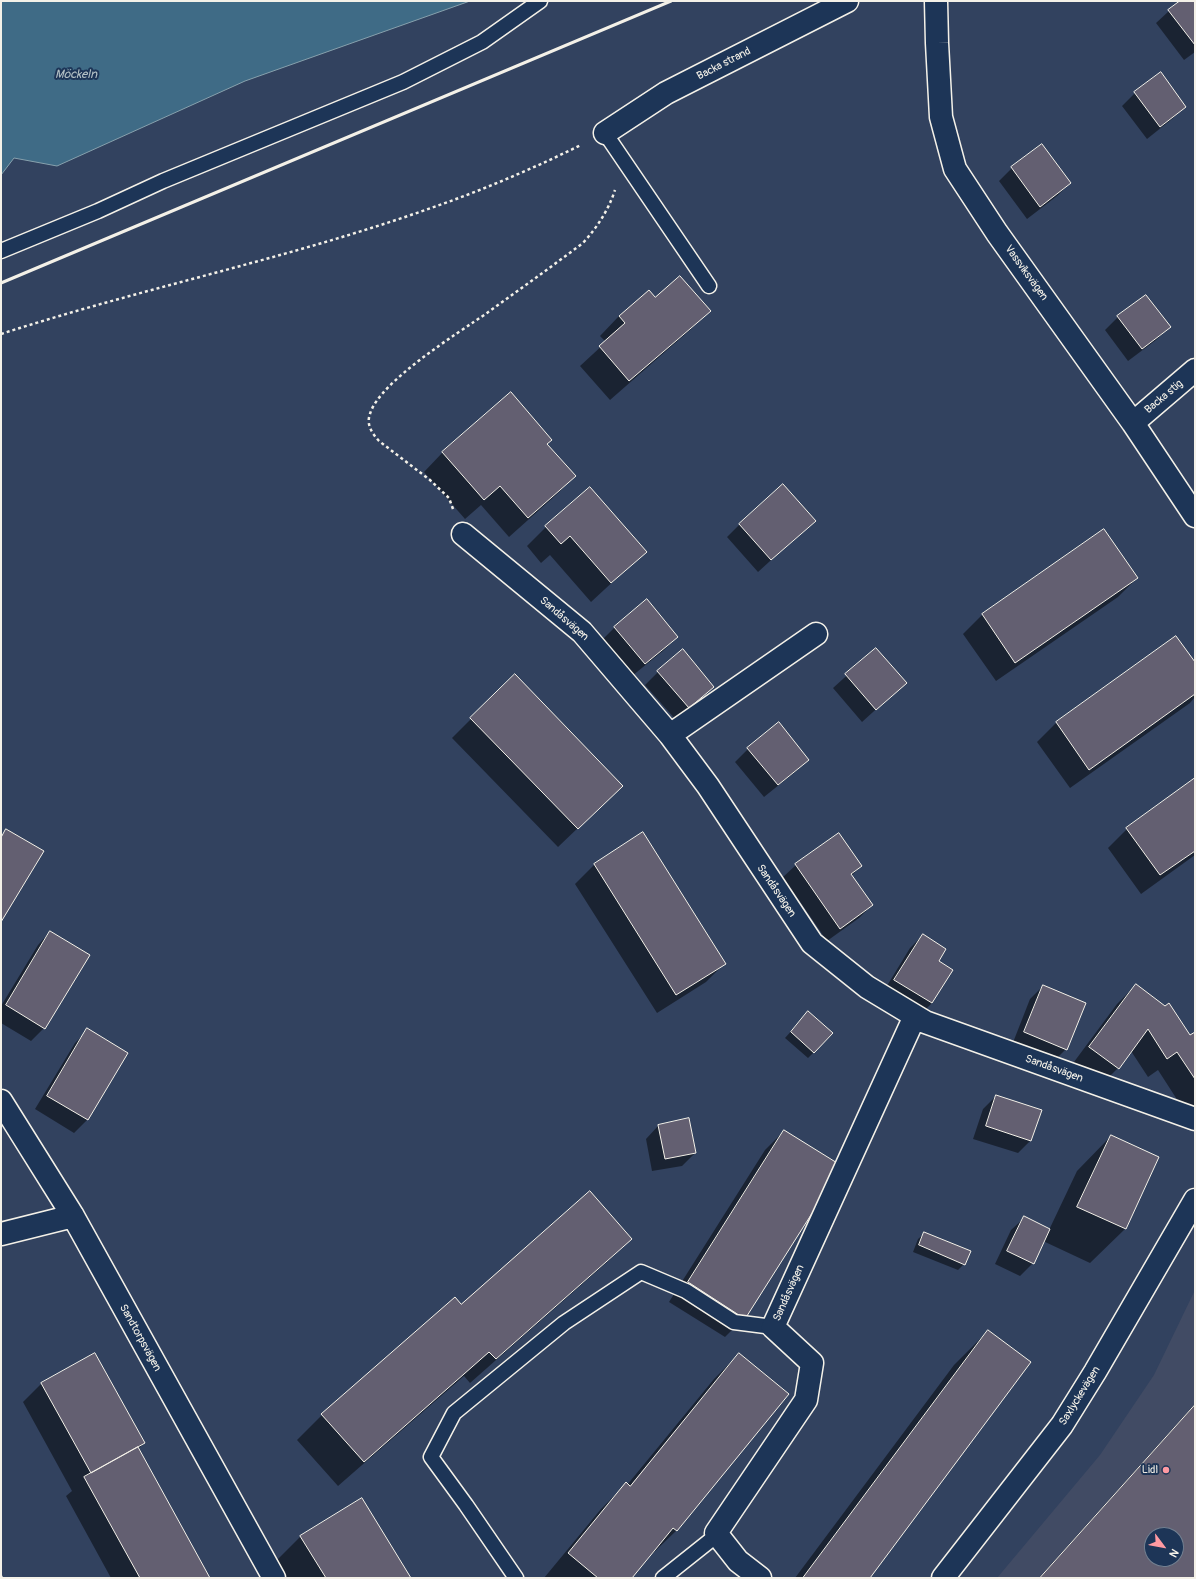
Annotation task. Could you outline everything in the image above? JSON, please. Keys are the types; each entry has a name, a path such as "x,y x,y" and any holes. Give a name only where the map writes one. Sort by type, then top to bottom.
{"street":[{"name":"Backa strand","path":"605,134 666,93 847,1"},
{"name":"Vassviksvägen","path":"936,1 941,117 955,169 997,233 1133,423 1195,516"},
{"name":"Backa stig","path":"1133,423 1195,370"},
{"name":"Sandåsvägen","path":"463,534 582,632 670,735 708,786 812,943 867,988 926,1022 1195,1120"},
{"path":"670,735 816,634"},
{"name":"Sandåsvägen","path":"717,1535 716,1533 806,1400 812,1363 773,1328 915,1016"},
{"name":"Sandtorpsvägen","path":"1,1101 73,1216 274,1578"},
{"name":"Saxlyckevägen","path":"943,1578 1062,1425 1095,1372 1195,1200"},
{"path":"1,1234 73,1216"},
{"path":"717,1535 738,1561 760,1578"}],"lane":[{"path":"1,251 98,211 163,181 403,82 482,42 540,1"},
{"path":"605,134 709,286"},
{"path":"516,1578 466,1504 431,1457 454,1413 564,1323 641,1272 686,1291 734,1322 773,1328"},
{"path":"663,1578 717,1535"}],"path":[{"path":"1,334 116,299 318,244 424,211 487,188 534,168 605,134"},
{"path":"463,534 449,498 430,480 379,441 373,434 369,424 370,414 386,389 419,361 583,243 598,226 610,206 617,185 617,169 622,159"}],"shaded area":[{"path":"1195,1290 1195,1578 997,1578 1100,1455 1154,1375"}],"water":[{"name":"Möckeln","path":"1,1 470,1 245,81 57,166 14,158 1,175"}],"building":[{"path":"1180,1 1195,1 1195,45 1168,10"},
{"path":"1161,72 1186,107 1160,127 1134,92"},
{"path":"1042,144 1071,183 1040,207 1011,167"},
{"path":"680,276 711,311 629,381 599,346 625,323 619,316 649,290 655,297"},
{"path":"1146,295 1171,327 1142,349 1117,316"},
{"path":"511,392 552,440 547,444 576,476 528,518 500,486 484,500 442,452"},
{"path":"783,484 816,521 771,560 739,524"},
{"path":"590,487 647,552 611,583 570,536 561,544 545,526"},
{"path":"1104,529 1138,578 1015,663 982,614"},
{"path":"647,599 678,637 645,664 614,627"},
{"path":"1176,636 1195,662 1195,694 1089,770 1056,722"},
{"path":"876,648 907,683 876,710 845,674"},
{"path":"683,649 714,687 689,708 657,671"},
{"path":"515,674 623,786 578,829 470,718"},
{"path":"779,722 809,760 778,785 747,748"},
{"path":"1195,778 1195,851 1160,875 1126,828"},
{"path":"6,829 44,851 1,922 1,838"},
{"path":"643,832 726,964 676,995 594,864"},
{"path":"839,833 862,866 851,874 873,905 840,929 795,864"},
{"path":"50,931 90,955 45,1029 6,1005"},
{"path":"923,934 946,949 939,961 953,970 932,1003 894,980"},
{"path":"1136,984 1165,1006 1169,1003 1190,1035 1195,1032 1195,1079 1177,1052 1167,1059 1148,1029 1119,1069 1089,1047"},
{"path":"1043,985 1086,1003 1067,1050 1024,1032"},
{"path":"808,1011 833,1033 814,1053 791,1032"},
{"path":"87,1028 128,1053 88,1120 47,1096"},
{"path":"996,1095 1042,1110 1031,1141 986,1126"},
{"path":"689,1118 696,1153 665,1159 658,1125"},
{"path":"784,1130 842,1166 745,1319 688,1282"},
{"path":"1111,1135 1159,1157 1126,1229 1077,1207"},
{"path":"590,1191 632,1239 496,1359 489,1352 364,1462 321,1414 455,1297 461,1304"},
{"path":"1024,1216 1050,1229 1034,1264 1007,1251"},
{"path":"924,1232 971,1251 965,1265 919,1245"},
{"path":"988,1330 1031,1362 870,1578 803,1578"},
{"path":"95,1353 145,1443 91,1473 41,1383"},
{"path":"739,1353 789,1394 677,1531 673,1528 632,1578 598,1578 568,1553 626,1482 630,1486"},
{"name":"Lidl","path":"1195,1405 1195,1578 1040,1578"},
{"path":"138,1447 210,1578 140,1578 84,1477"},
{"path":"362,1498 411,1578 326,1578 300,1536"}],"railway":[{"path":"1,283 671,1"}],"place":[{"name":"Lidl","path":"1166,1470"}]}
